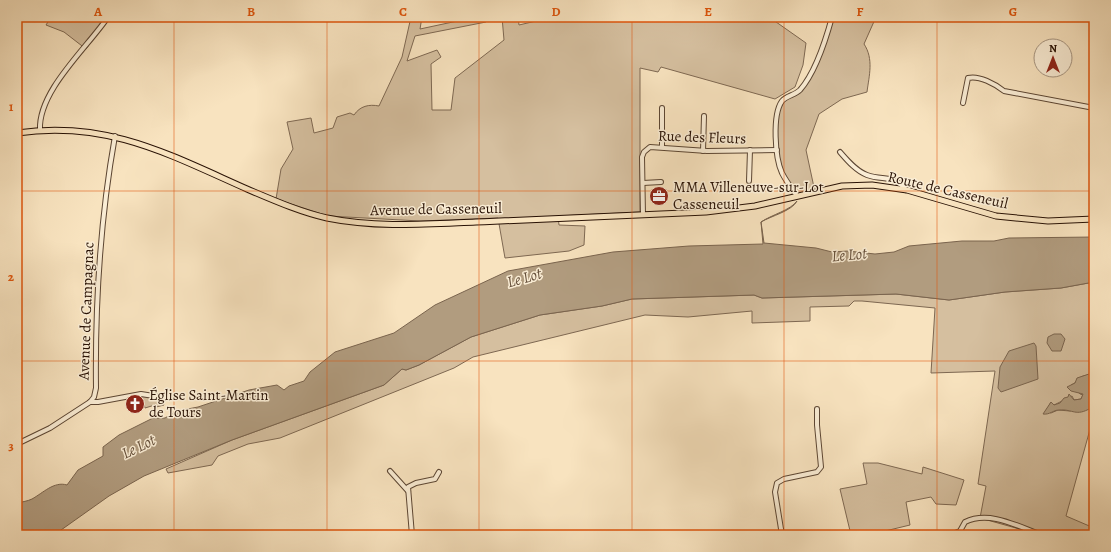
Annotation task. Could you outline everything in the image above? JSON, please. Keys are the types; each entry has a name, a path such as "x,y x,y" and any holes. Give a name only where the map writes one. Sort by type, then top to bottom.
{"main road":[{"name":"Avenue de Casseneuil","path":"17,133 40,130 78,130 115,136 151,146 279,202 327,218 388,225 706,212 756,206 797,196"},
{"name":"Route de Casseneuil","path":"797,196 842,186 872,185 907,190 996,216 1048,221 1094,219"}],"street":[{"path":"40,130 39,122 50,92 108,17"},
{"path":"797,196 782,174 776,150 777,112 783,99 800,91 815,66 832,17"},
{"path":"963,103 968,78 974,76 997,85 1004,91 1094,108"},
{"path":"662,108 662,147"},
{"path":"704,116 704,151"},
{"name":"Avenue de Campagnac","path":"17,444 50,428 90,402 96,388 96,306 101,231 115,136"},
{"name":"Rue des Fleurs","path":"643,215 644,152 650,147 704,151 776,150"},
{"path":"749,181 750,150"},
{"path":"840,152 849,162 865,174 888,178 899,182 907,190"},
{"path":"643,183 661,182"},
{"path":"90,402 98,402 141,394 160,397"},
{"path":"782,535 775,492 777,483 784,479 817,472 821,467 817,425 818,409"},
{"path":"390,471 408,491"},
{"path":"412,535 408,487 411,484 435,479 439,472"},
{"path":"950,535 960,531 965,522 981,517 1008,522 1042,535"}],"shaded area":[{"path":"51,17 109,17 86,49 64,32 46,25"},
{"path":"411,17 422,17 420,29 476,17 486,17 486,22 415,36 407,61 437,50 441,57 431,64 432,110 451,110 455,78 504,40 502,17 518,17 519,25 553,17 769,17 806,43 803,65 795,87 775,99 661,67 658,72 640,68 640,212 558,216 559,225 585,226 584,245 569,251 505,258 498,218 420,221 328,216 276,199 281,169 293,149 287,122 311,118 314,133 333,128 337,117 350,113 354,115 365,106 379,106 402,57"},
{"path":"832,17 876,17 864,44 870,62 867,92 842,99 819,114 806,150 815,192 797,196 782,174 776,153 777,112 783,99 800,91 815,65"},
{"path":"1094,282 1094,374 1092,376 1082,376 1071,385 1083,395 1081,399 1074,400 1072,396 1054,405 1051,402 1046,411 1051,413 1058,410 1070,411 1093,403 1094,399 1094,415 1066,516 1094,528 1094,535 1041,535 980,518 986,486 978,484 995,371 931,373 935,308 862,301 854,301 849,306 810,307 810,321 752,323 752,311 688,317 645,315 473,357 454,368 280,438 248,444 218,456 212,465 168,473 166,469 232,440 384,385 402,369 406,370 419,365 471,337 540,315 602,306 632,299 754,295 762,298 896,294 949,300 1005,292 1061,288"},
{"path":"142,395 160,399 164,405 156,407 155,405 145,408 143,400 133,403 131,397"},
{"path":"863,463 878,463 922,474 923,467 964,480 956,505 936,504 931,497 906,502 910,525 881,532 881,535 851,535 840,489 867,484"}],"water":[{"path":"786,210 761,222 765,219"},
{"name":"Le Lot","path":"761,222 764,243 816,248 832,252 848,251 875,254 894,252 909,246 962,241 994,241 1009,238 1094,237 1094,282 1061,288 1005,292 949,300 896,294 762,298 754,295 632,299 602,306 540,315 471,337 419,365 406,370 402,369 384,385 232,440 144,476 109,496 54,535 17,535 17,503 32,499 53,486 62,484 67,485 78,470 103,456 103,447 119,435 153,418 165,418 177,411 198,407 249,390 277,385 284,390 289,386 304,381 310,372 335,352 394,333 435,305 508,271 613,252 689,246 763,244"},
{"path":"1054,334 1061,334 1065,339 1061,351 1052,351 1047,343 1048,337"},
{"path":"1034,343 1036,346 1038,379 1001,392 998,388 1000,367 1009,351"},
{"path":"1089,374 1092,376 1094,374 1094,399 1091,408 1081,412 1059,410 1048,414 1043,414 1051,402 1054,405 1060,403 1064,398 1068,397 1069,394 1074,400 1081,399 1083,394 1071,391 1067,387 1075,383 1077,378"}],"place":[{"name":"MMA Villeneuve-sur-Lot Casseneuil","path":"659,196"},
{"name":"Église Saint-Martin de Tours","path":"135,404"}]}
